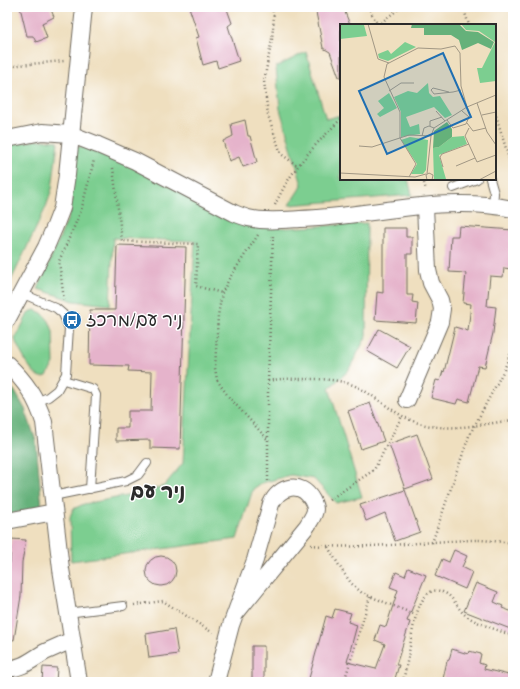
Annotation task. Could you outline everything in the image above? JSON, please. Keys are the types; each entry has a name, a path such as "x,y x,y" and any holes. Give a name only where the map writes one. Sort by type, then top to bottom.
{"street":[{"path":"7,320 55,226 62,208 65,192 84,7"},
{"path":"7,139 42,132 70,134 105,147 165,176 234,213 249,218 271,220 317,219 425,207 470,204 513,209"},
{"path":"407,400 440,322 442,309 440,300 430,284 425,207"},
{"path":"7,364 22,379 37,402 44,422 61,569 79,682"},
{"path":"216,682 226,641 236,613 255,560 274,497 281,490 289,488 296,488 305,491 315,509 313,517 236,613"},
{"path":"7,521 54,512"},
{"path":"7,668 18,667 72,640"}],"lane":[{"path":"453,188 474,180"},
{"path":"490,180 494,193 493,206"},
{"path":"21,293 56,308 63,314 69,328 66,374 64,380 57,390 48,397 37,402"},
{"path":"64,380 93,389 96,395 90,489"},
{"path":"53,496 126,482 138,475 148,463"},
{"path":"68,613 123,606"}],"path":[{"path":"272,7 274,16 272,39 264,80 268,115 281,154 298,166"},
{"path":"368,7 377,24"},
{"path":"379,24 401,7"},
{"path":"463,7 469,24"},
{"path":"7,68 18,65 78,60"},
{"path":"496,115 513,172"},
{"path":"268,440 228,396 217,380 215,368 218,316 222,293 228,279 271,220 282,188 308,152 340,120"},
{"path":"105,147 122,241 198,244 196,286 222,293"},
{"path":"66,320 59,261 81,211 105,147"},
{"path":"269,512 268,381 271,220"},
{"path":"432,543 469,436 504,370 513,347"},
{"path":"268,381 276,379 323,379 339,381 359,389 402,417 422,424 440,427 474,426 513,420"},
{"path":"315,509 374,470 402,417 407,400"},
{"path":"293,543 363,547 478,540 513,543"},
{"path":"328,546 343,572 351,583 362,593 416,615"},
{"path":"403,682 416,615 424,596 431,591 442,591 446,593 453,600 458,609 467,617 513,636"},
{"path":"344,682 370,597"},
{"path":"123,606 163,601 205,630 226,641"}],"green space":[{"path":"306,52 326,119 340,115 340,180 408,180 412,195 289,205 302,185 280,109 276,67"},
{"path":"39,140 58,141 52,189 46,207 7,289 7,145"},
{"path":"75,146 91,149 131,166 244,225 288,228 367,223 366,337 348,371 329,388 362,497 336,503 314,479 291,475 262,483 253,489 237,539 71,561 70,517 73,509 84,504 137,494 164,486 183,463 195,241 113,238 110,305 74,301 38,289 68,218"},
{"path":"35,310 42,313 49,321 53,331 54,363 47,376 42,377 35,374 28,365 15,339 29,312"},
{"path":"7,383 14,390 25,409 36,441 42,508 7,515"}],"building":[{"path":"20,7 50,7 54,17 42,23 47,38 36,42 33,36 27,36"},
{"path":"189,7 222,7 222,9 227,9 232,23 228,26 239,61 218,68 216,61 203,65 196,38 199,37"},
{"path":"315,7 343,7 350,24 340,24 340,77 330,52 323,48"},
{"path":"245,120 248,136 250,136 257,162 243,167 239,157 229,161 223,141 233,136 231,124"},
{"path":"459,226 513,230 513,238 511,269 504,268 503,277 490,276 487,306 496,307 493,333 485,367 478,366 469,402 458,399 456,404 431,398 436,380 440,381 443,371 444,372 455,327 468,331 471,304 463,303 466,273 449,272 451,236 458,236"},
{"path":"383,228 406,228 406,237 412,237 412,254 407,254 407,295 413,295 412,302 418,303 416,323 375,320 377,292 383,293"},
{"path":"117,245 186,247 180,449 150,448 150,440 116,441 116,428 128,428 128,411 151,411 152,372 128,371 129,366 89,365 90,310 115,310"},
{"path":"379,329 410,346 397,368 367,351"},
{"path":"370,403 384,441 361,449 348,411"},
{"path":"417,434 433,479 405,489 389,444"},
{"path":"405,490 420,532 395,541 385,513 366,521 360,505"},
{"path":"11,539 26,540 22,562 21,596 14,640 7,639 7,605 9,594 7,585 7,563 10,563"},
{"path":"454,550 467,556 462,567 472,572 465,589 435,576 442,559 449,562"},
{"path":"161,556 172,560 176,571 172,582 161,586 150,582 146,571 150,560"},
{"path":"408,568 426,575 407,621 410,622 396,665 399,665 394,682 308,682 326,616 332,618 335,609 351,613 348,622 357,625 347,662 376,669 385,644 375,640 380,625 386,627 398,590 390,587 396,572 405,576"},
{"path":"476,583 498,592 494,602 503,606 502,608 513,612 513,630 464,611"},
{"path":"174,629 178,654 149,658 146,634"},
{"path":"252,646 264,646 264,682 252,682"},
{"path":"452,649 468,654 469,651 481,654 479,663 485,665 484,669 513,676 513,682 457,682 443,679 447,661 449,660"},
{"path":"43,667 57,668 56,682 42,682"}],"place":[{"name":"ניר עם/מרכז","path":"72,320"}],"district":[{"name":"ניר עם","path":"158,491"}]}
